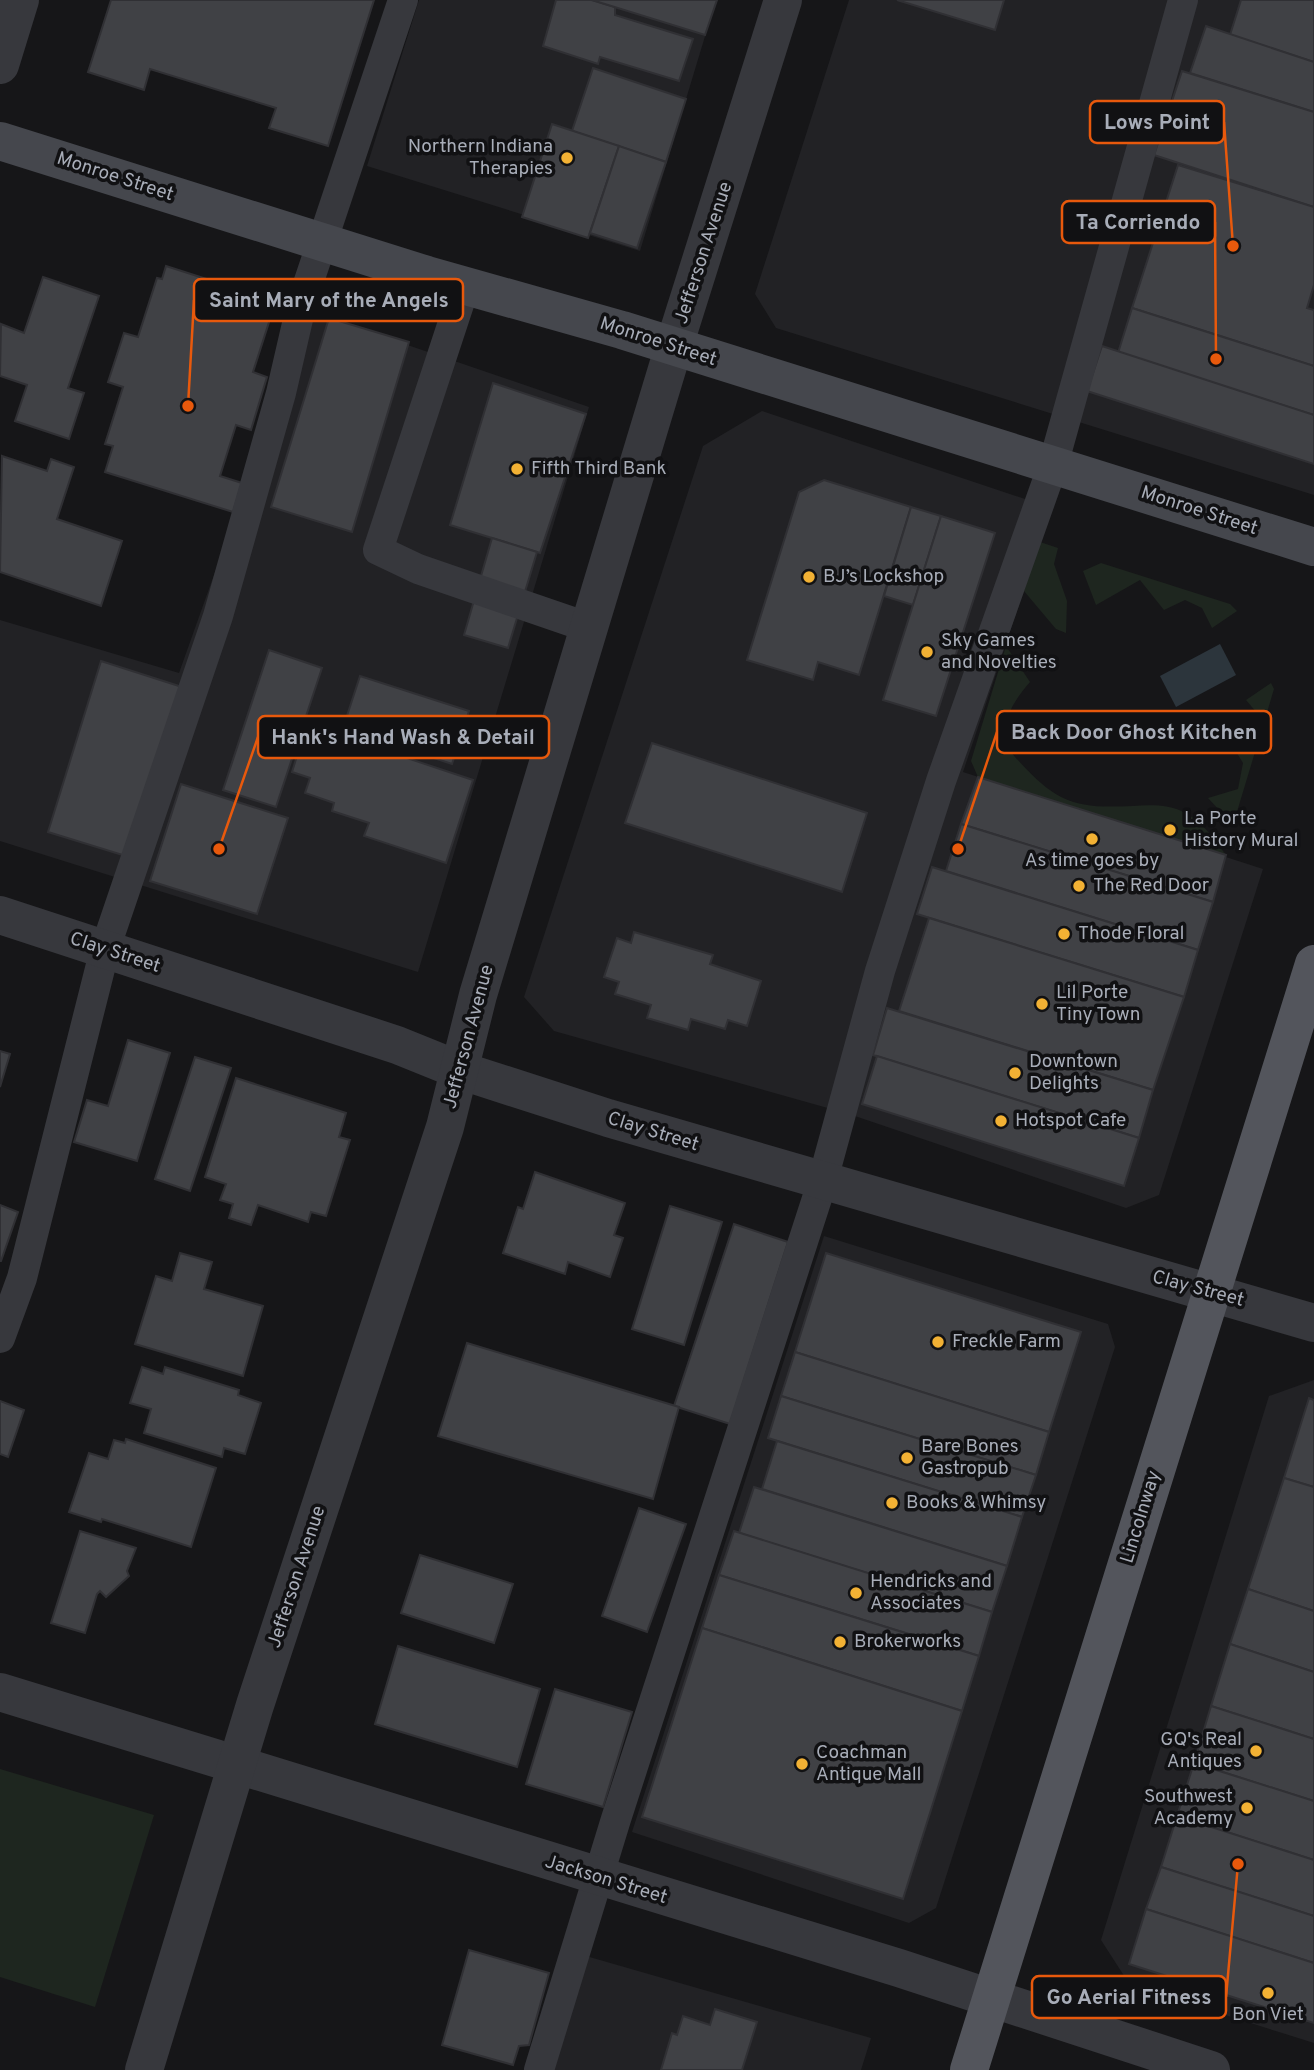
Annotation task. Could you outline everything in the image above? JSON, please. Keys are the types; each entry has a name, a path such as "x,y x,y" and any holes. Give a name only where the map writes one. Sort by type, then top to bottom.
{"main road":[{"name":"Monroe Street","path":"0,142 322,243 674,346 1314,547"},
{"name":"Lincolnway","path":"969,2070 1314,964"}],"street":[{"path":"0,65 20,0"},
{"name":"Jefferson Avenue","path":"144,2070 236,1767 400,1256 445,1127 478,995 674,346 783,0"},
{"name":"Clay Street","path":"0,915 397,1045 459,1070 822,1183 1314,1323"},
{"name":"Jackson Street","path":"0,1692 992,1999 1211,2070"}],"lane":[{"path":"0,1338 22,1278 105,949 218,616 281,393 302,302 403,0"},
{"path":"539,2070 822,1183 880,971 941,780 1053,464 1183,0"},
{"path":"465,286 378,550 418,569 590,628"}],"shaded area":[{"path":"419,0 716,0 640,251 367,166"},
{"path":"849,0 1314,0 1314,495 776,328 755,294"},
{"path":"308,311 589,407 418,972 0,841 0,620 179,673"},
{"path":"762,411 1028,500 1040,542 963,772 1263,869 1159,1195 1126,1208 849,1114 554,1031 524,997 703,446"},
{"path":"1040,542 1058,548 1054,564 1067,601 1066,633 1056,629 1024,591"},
{"path":"1101,563 1230,604 1237,611 1212,628 1202,608 1185,600 1164,610 1140,580 1096,605 1083,571"},
{"path":"1220,644 1236,675 1176,707 1160,676"},
{"path":"1006,646 1030,682 1012,708 1005,728 1009,748 1029,772 1054,793 1080,804 1112,807 1146,805 1179,810 1203,826 1226,855 978,777 971,761"},
{"path":"1271,683 1274,689 1233,825 1208,798 1238,789 1243,763 1232,745 1251,733 1257,713 1246,700"},
{"path":"824,1236 1108,1324 1115,1347 936,1908 909,1923 632,1832"},
{"path":"1314,1380 1314,2043 1130,1985 1101,1940 1269,1396"},
{"path":"0,1769 154,1815 95,2007 0,1977"},
{"path":"586,1956 871,2038 861,2070 552,2070"}],"building":[{"path":"111,0 374,0 328,146 269,128 276,108 150,69 144,90 88,72"},
{"path":"556,0 592,0 615,7 615,15 693,39 679,81 600,57 598,64 543,46"},
{"path":"592,0 717,0 705,35"},
{"path":"897,0 1004,0 995,30"},
{"path":"1241,0 1314,0 1314,62 1230,35"},
{"path":"1206,26 1314,62 1314,112 1190,73"},
{"path":"593,68 686,99 666,162 572,131"},
{"path":"1182,71 1314,112 1314,207 1154,155"},
{"path":"552,124 619,146 588,238 522,217"},
{"path":"619,146 666,162 637,248 590,233"},
{"path":"1178,165 1314,207 1314,285 1307,308 1314,310 1314,366 1132,308"},
{"path":"166,266 269,299 263,318 270,319 253,372 267,377 251,430 236,425 220,476 242,483 233,512 105,472 113,446 105,444 123,387 108,382 124,333 138,337 157,278 162,279"},
{"path":"43,277 99,296 68,388 84,393 69,439 15,421 27,385 0,376 1,324 24,333"},
{"path":"1132,308 1314,366 1314,415 1118,353"},
{"path":"329,318 409,342 352,532 271,507"},
{"path":"1102,346 1314,415 1314,464 1087,391"},
{"name":"Fifth Third Bank","path":"493,383 586,414 540,553 450,525"},
{"path":"2,456 47,471 51,459 74,467 57,519 122,541 101,606 0,572"},
{"path":"824,480 911,507 859,675 818,662 813,680 747,660 799,492"},
{"path":"911,507 941,516 913,605 884,596"},
{"name":"Sky Games and Novelties","path":"941,516 995,533 936,716 883,700"},
{"path":"492,538 537,552 508,648 464,635"},
{"path":"269,650 322,668 276,807 223,790"},
{"path":"101,661 182,687 129,857 48,832"},
{"path":"360,676 469,711 452,764 343,728"},
{"path":"335,734 473,780 446,863 364,836 369,823 332,811 334,803 305,793 310,778 292,772 301,743 329,752"},
{"path":"652,743 867,813 842,892 625,823"},
{"name":"As time goes by","path":"978,777 1226,855 1213,902 961,824"},
{"path":"181,784 288,818 257,914 150,881"},
{"name":"The Red Door","path":"961,824 1213,902 1198,950 946,871"},
{"name":"Thode Floral","path":"932,867 1198,950 1184,997 917,914"},
{"name":"Lil Porte Tiny Town","path":"929,918 1184,997 1153,1090 899,1011"},
{"path":"634,932 713,955 710,964 761,981 747,1026 728,1020 725,1029 691,1019 688,1030 647,1018 651,1005 615,994 619,982 604,977 617,938 631,943"},
{"name":"Downtown Delights","path":"887,1008 1153,1090 1139,1138 873,1055"},
{"path":"128,1040 170,1053 137,1161 74,1142 87,1100 108,1106"},
{"path":"0,1051 10,1054 0,1087"},
{"name":"Hotspot Cafe","path":"877,1056 1139,1138 1124,1186 862,1104"},
{"path":"195,1057 231,1068 190,1191 155,1179"},
{"path":"236,1078 346,1113 339,1137 350,1140 326,1216 311,1212 308,1222 258,1205 251,1225 229,1218 233,1204 220,1200 226,1184 205,1177"},
{"path":"535,1172 625,1203 614,1235 623,1238 610,1277 568,1262 565,1274 503,1253 518,1207 523,1209"},
{"path":"0,1205 18,1212 1,1261 0,1261"},
{"path":"670,1206 722,1222 684,1345 632,1329"},
{"path":"734,1224 788,1242 730,1424 674,1406"},
{"path":"180,1253 212,1262 204,1289 263,1306 243,1376 135,1344 156,1276 172,1281"},
{"name":"Freckle Farm","path":"826,1253 1081,1332 1049,1432 795,1352"},
{"path":"467,1343 679,1407 653,1499 438,1436"},
{"path":"795,1352 1049,1432 1036,1475 781,1396"},
{"path":"142,1367 163,1374 165,1367 239,1390 238,1395 261,1403 245,1454 224,1448 222,1457 144,1433 151,1409 130,1403"},
{"name":"Bare Bones Gastropub","path":"781,1396 1036,1475 1022,1517 768,1438"},
{"path":"1309,1398 1314,1400 1314,1487 1284,1478"},
{"path":"0,1401 24,1410 8,1457 0,1454"},
{"path":"126,1439 216,1468 191,1547 102,1519 101,1522 69,1512 89,1453 108,1459 114,1440 125,1443"},
{"name":"Books & Whimsy","path":"777,1441 1022,1517 1007,1566 762,1489"},
{"path":"1284,1478 1314,1487 1314,1611 1248,1589"},
{"path":"754,1487 1007,1566 992,1612 739,1533"},
{"path":"639,1508 686,1524 647,1632 602,1616"},
{"path":"80,1531 136,1548 127,1571 129,1576 106,1597 100,1591 97,1594 85,1633 51,1623"},
{"name":"Hendricks and Associates","path":"734,1531 992,1612 979,1656 719,1575"},
{"path":"420,1555 513,1584 494,1643 401,1613"},
{"name":"Brokerworks","path":"719,1575 979,1656 962,1711 702,1628"},
{"path":"1248,1589 1314,1611 1314,1672 1230,1644"},
{"name":"Coachman Antique Mall","path":"702,1628 962,1711 903,1899 642,1817"},
{"path":"1230,1644 1314,1672 1314,1739 1211,1706"},
{"path":"398,1646 540,1689 517,1767 375,1724"},
{"path":"555,1689 632,1712 603,1807 526,1784"},
{"name":"GQ's Real Antiques","path":"1211,1706 1314,1739 1314,1801 1194,1763"},
{"name":"Southwest Academy","path":"1194,1763 1314,1801 1314,1860 1177,1816"},
{"path":"1177,1816 1314,1860 1314,1916 1161,1867"},
{"path":"1161,1867 1314,1916 1314,1963 1146,1909"},
{"name":"Bon Viet","path":"1146,1909 1314,1963 1314,2023 1129,1964"},
{"path":"469,1950 549,1973 529,2045 519,2046 513,2065 442,2045"},
{"path":"715,2009 757,2022 742,2070 661,2070 672,2033 677,2035 683,2016 710,2025"}],"place":[{"name":"Northern Indiana Therapies","path":"567,158"},
{"name":"Lows Point","path":"1233,246"},
{"name":"Ta Corriendo","path":"1216,359"},
{"name":"Saint Mary of the Angels","path":"188,406"},
{"name":"Fifth Third Bank","path":"517,469"},
{"name":"BJ’s Lockshop","path":"809,577"},
{"name":"Sky Games and Novelties","path":"927,652"},
{"name":"La Porte History Mural","path":"1170,830"},
{"name":"As time goes by","path":"1092,839"},
{"name":"Hank's Hand Wash & Detail","path":"219,849"},
{"name":"Back Door Ghost Kitchen","path":"958,849"},
{"name":"The Red Door","path":"1079,886"},
{"name":"Thode Floral","path":"1064,934"},
{"name":"Lil Porte Tiny Town","path":"1042,1004"},
{"name":"Downtown Delights","path":"1015,1073"},
{"name":"Hotspot Cafe","path":"1001,1121"},
{"name":"Freckle Farm","path":"938,1342"},
{"name":"Bare Bones Gastropub","path":"907,1458"},
{"name":"Books & Whimsy","path":"892,1503"},
{"name":"Hendricks and Associates","path":"856,1593"},
{"name":"Brokerworks","path":"840,1642"},
{"name":"GQ's Real Antiques","path":"1256,1751"},
{"name":"Coachman Antique Mall","path":"802,1764"},
{"name":"Southwest Academy","path":"1247,1808"},
{"name":"Go Aerial Fitness","path":"1238,1864"},
{"name":"Bon Viet","path":"1268,1993"}]}
